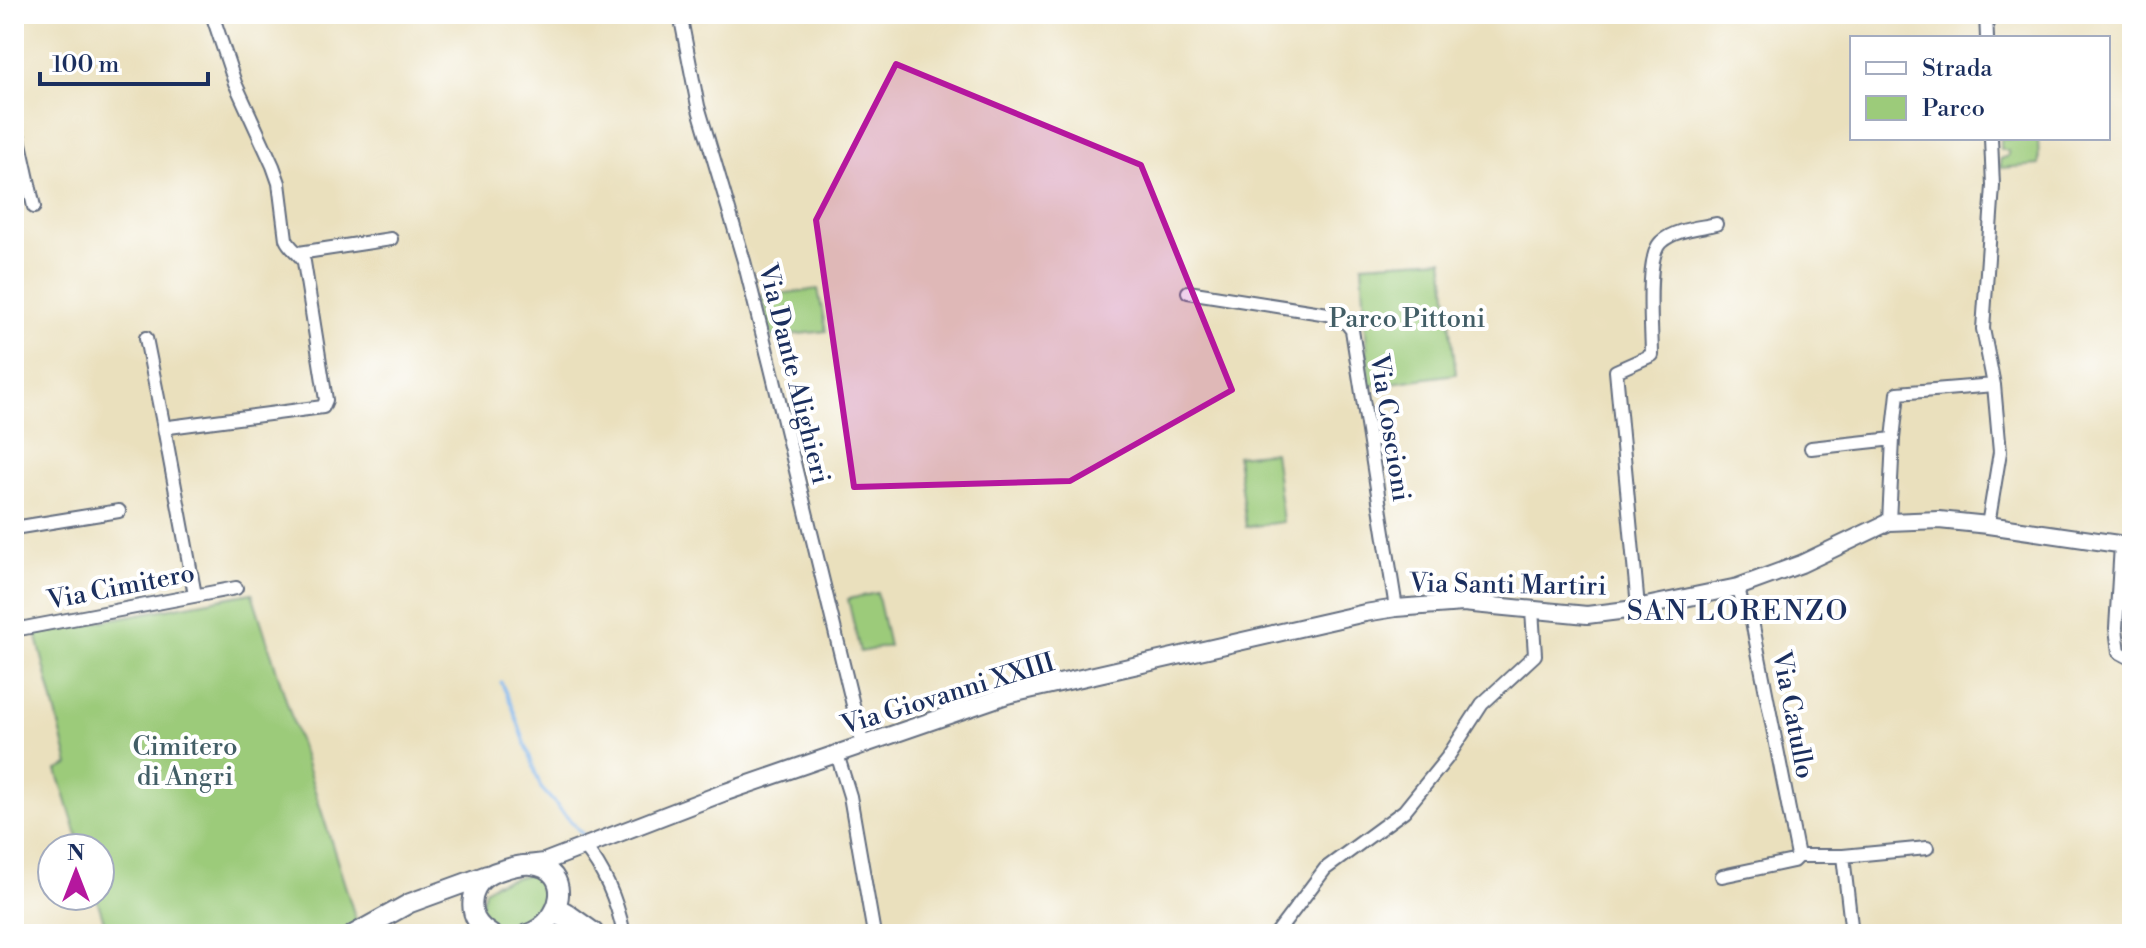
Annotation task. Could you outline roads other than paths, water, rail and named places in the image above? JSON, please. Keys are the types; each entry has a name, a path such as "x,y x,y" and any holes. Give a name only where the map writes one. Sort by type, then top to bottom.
{"highway":[{"path":"563,914 591,934"}],"main road":[{"path":"354,934 410,903 489,874 528,864 543,868 551,875 563,914"},
{"path":"489,874 475,888 472,911 478,924 491,934"},
{"path":"427,898 448,901 472,911"},
{"path":"532,932 552,917 563,914"},
{"path":"532,932 563,914"}],"street":[{"path":"165,433 169,427 323,407 326,400 304,262 286,239 279,183 235,83 212,14"},
{"name":"Via Dante Alighieri","path":"680,14 698,106 768,353 863,746"},
{"path":"1986,14 1987,36"},
{"path":"14,116 34,207"},
{"path":"1988,525 2000,452 1994,385 1983,329 1993,186 1991,140"},
{"path":"1638,607 1616,371 1652,355 1652,259 1659,243 1672,234 1716,224"},
{"path":"299,253 391,239"},
{"name":"Via Coscioni","path":"1188,292 1328,314 1345,321 1352,330 1396,608"},
{"path":"146,338 195,595"},
{"path":"1889,522 1898,393 1994,385"},
{"path":"1811,448 1893,439"},
{"path":"14,528 119,511"},
{"name":"Via Santi Martiri","path":"1396,608 1463,603 1587,615 1638,607 1738,587 1801,564 1889,522 1939,520 2126,545"},
{"path":"2126,545 2116,628 2119,652 2132,659"},
{"name":"Via Catullo","path":"1738,587 1742,605 1750,611 1798,856"},
{"name":"Via Cimitero","path":"14,630 236,588"},
{"name":"Via Giovanni XXIII","path":"528,864 544,862 960,709 1007,695 1396,608"},
{"path":"1276,934 1325,869 1404,811 1447,758 1482,704 1535,655 1532,610"},
{"path":"837,754 850,796 874,934"},
{"path":"1722,876 1793,861 1798,856 1843,856 1927,848"},
{"path":"563,914 559,875 578,849 601,866 619,909 624,934"},
{"path":"1843,856 1852,934"}],"waterway":[{"path":"501,682 541,788 585,837"},
{"path":"606,901 612,934"}],"district":[{"name":"SAN LORENZO","path":"1738,611"}],"park label":[{"name":"Parco Pittoni","path":"1407,319"},
{"name":"Cimitero di Angri","path":"185,762"}]}
